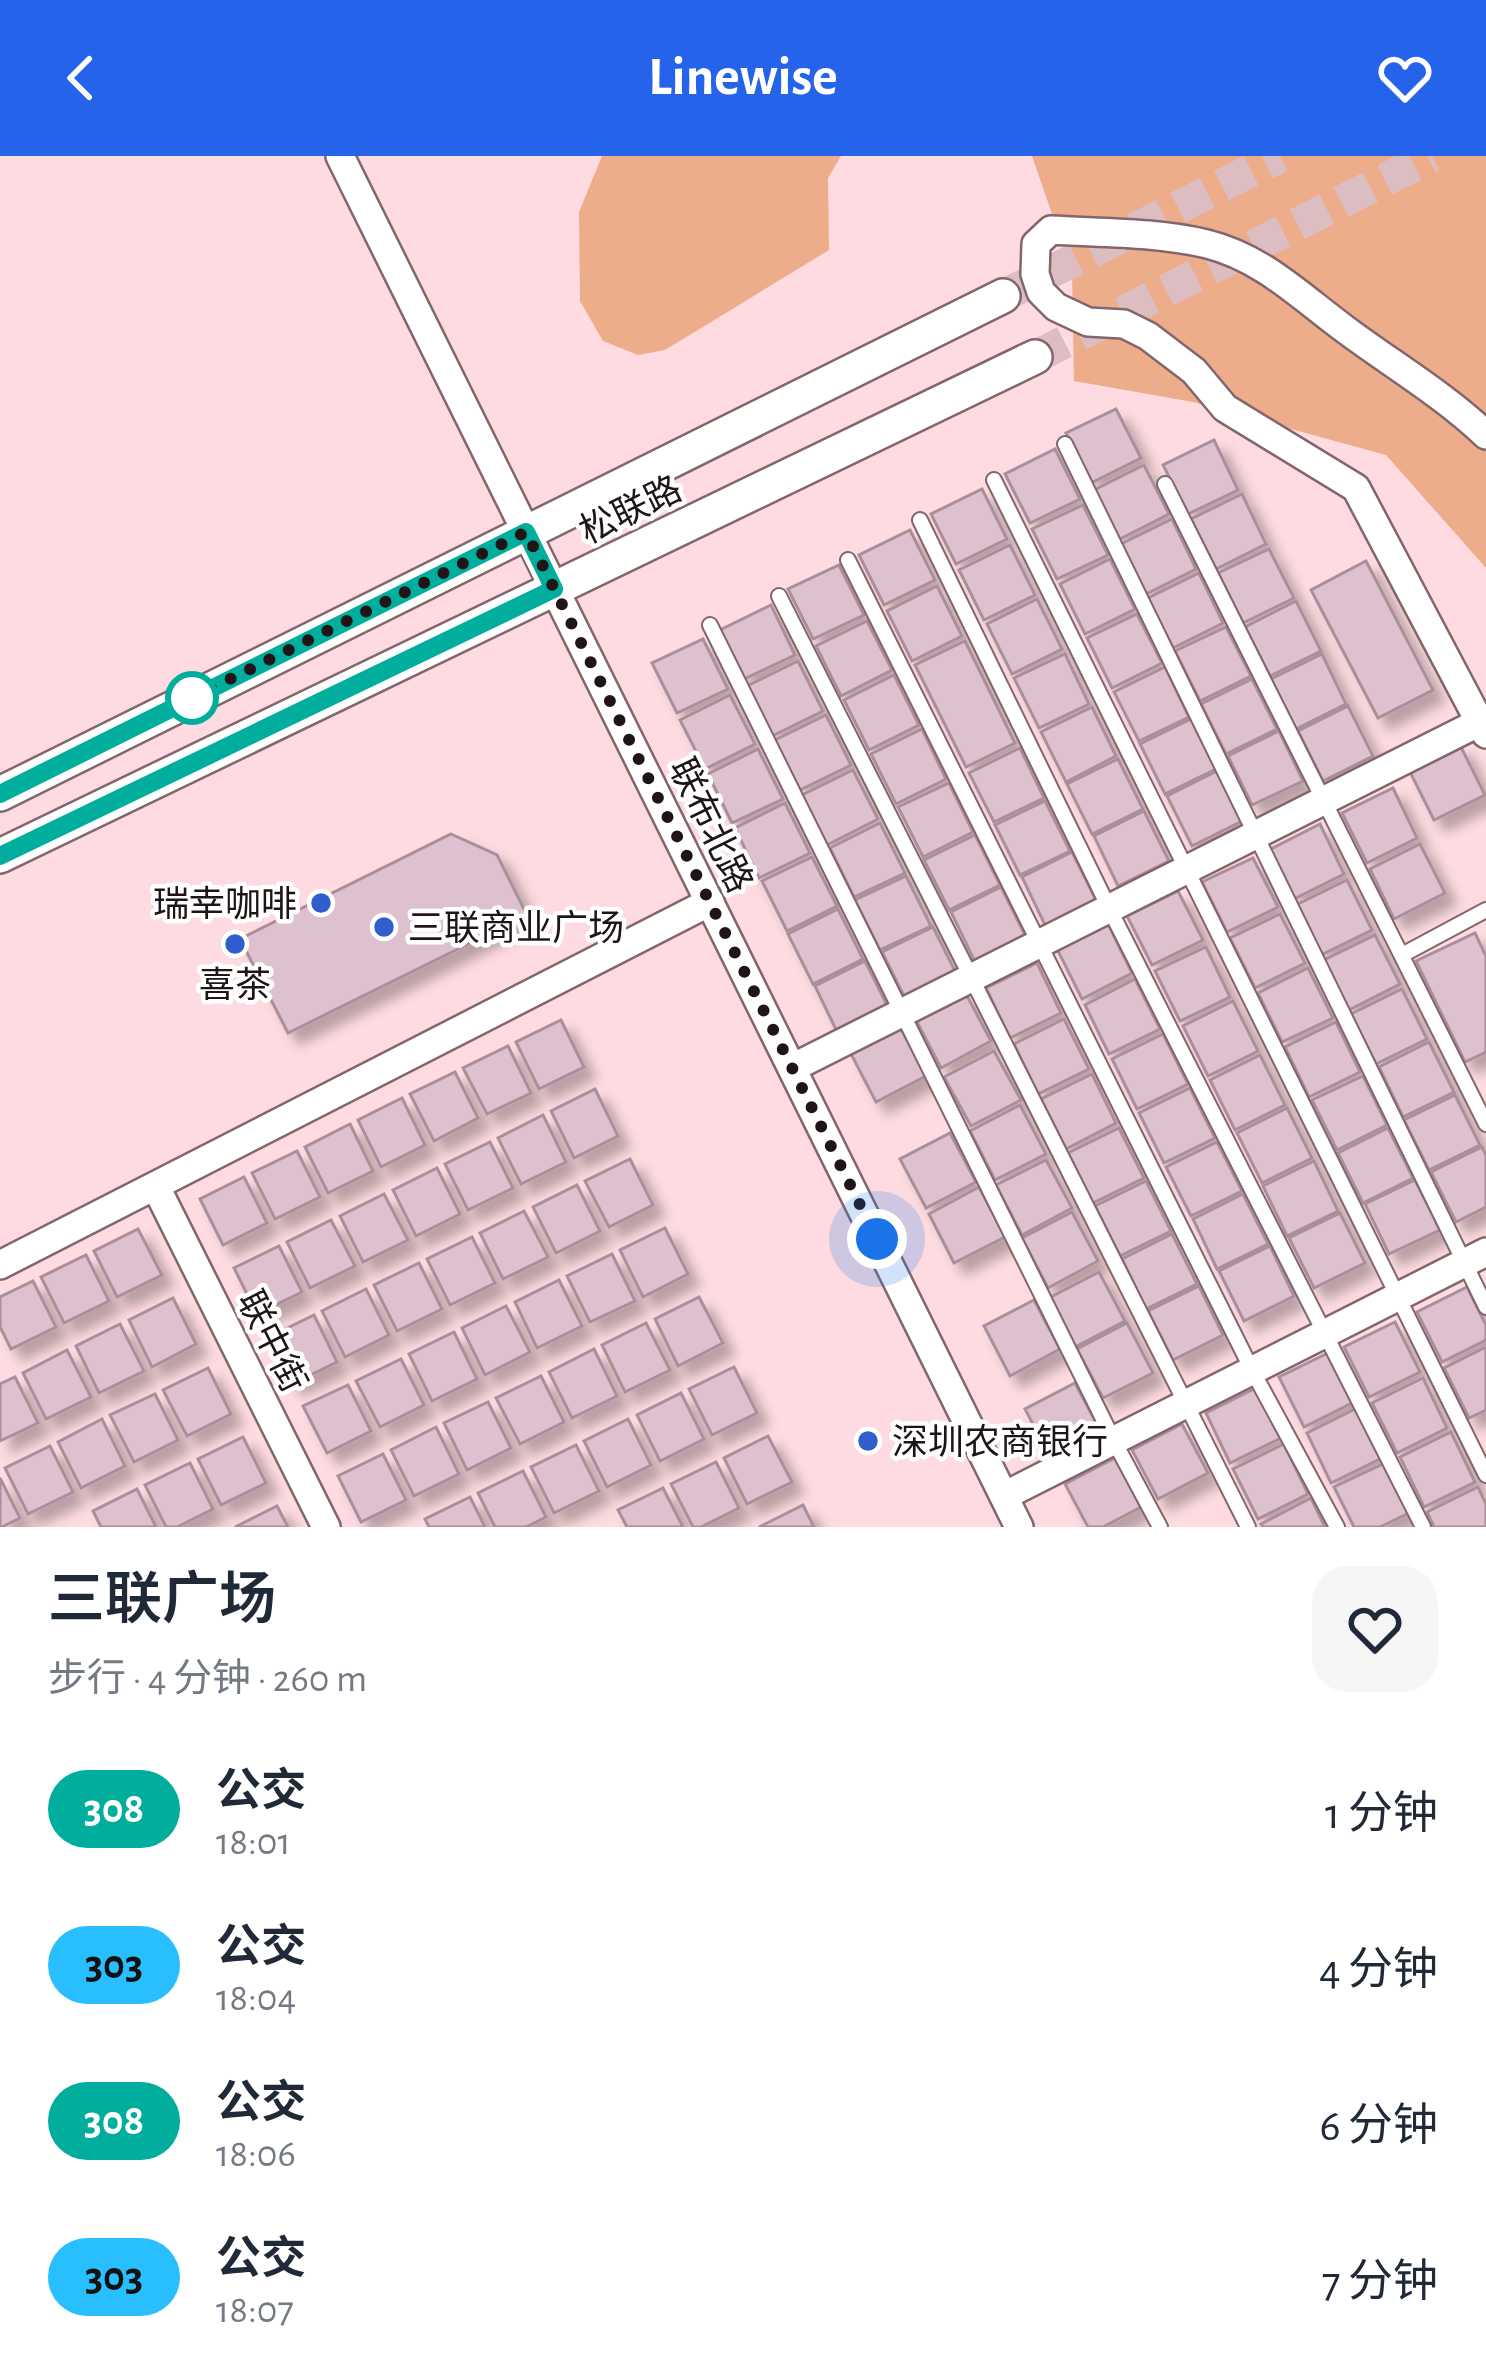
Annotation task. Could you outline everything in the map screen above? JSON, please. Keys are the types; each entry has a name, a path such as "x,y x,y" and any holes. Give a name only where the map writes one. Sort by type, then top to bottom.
{"street":[{"name":"联布北路","path":"340,156 1019,1527"},
{"path":"792,1068 1324,800 1483,728 1356,488 1225,408 1195,371 1148,336 1124,324 1088,322 1056,308 1041,292 1035,274 1036,244 1051,230 1208,244 1270,269 1459,409 1486,435"},
{"name":"松联路","path":"0,794 1004,296"},
{"name":"松联路","path":"0,856 1035,357"},
{"path":"0,1265 710,902"},
{"name":"联中街","path":"156,1187 326,1527"},
{"path":"1004,1496 1475,1257"}],"lane":[{"path":"1065,444 1255,835 1475,1257 1486,1306"},
{"path":"994,480 1486,1475"},
{"path":"1165,484 1486,1124"},
{"path":"920,520 1109,908 1423,1527"},
{"path":"848,560 1252,1370 1337,1527"},
{"path":"778,596 1248,1527"},
{"path":"710,625 1160,1527"},
{"path":"1402,955 1486,910"}],"shaded area":[{"path":"602,156 841,156 828,178 829,250 665,350 638,355 603,341 580,301 579,212"},
{"path":"1032,156 1486,156 1486,568 1386,455 1193,402 1074,381 1072,272"}],"building":[{"path":"1116,409 1141,458 1091,483 1066,433"},
{"path":"1214,440 1238,490 1188,514 1163,465"},
{"path":"1055,449 1080,499 1030,523 1005,474"},
{"path":"1144,465 1169,514 1118,540 1094,490"},
{"path":"982,489 1007,539 956,564 931,514"},
{"path":"1242,494 1266,544 1216,569 1191,519"},
{"path":"1083,505 1108,555 1057,579 1032,529"},
{"path":"1172,519 1196,569 1146,594 1121,544"},
{"path":"910,530 935,580 884,605 859,555"},
{"path":"1010,545 1035,595 984,620 959,570"},
{"path":"1269,549 1294,598 1243,623 1218,573"},
{"path":"1110,559 1135,609 1085,634 1060,584"},
{"path":"1366,561 1433,690 1378,718 1311,590"},
{"path":"839,565 864,615 813,639 788,589"},
{"path":"1199,573 1223,623 1173,648 1148,598"},
{"path":"937,586 962,636 912,661 887,611"},
{"path":"1037,599 1062,649 1012,674 987,624"},
{"path":"1296,601 1321,651 1270,676 1245,627"},
{"path":"771,605 795,655 744,679 720,630"},
{"path":"1137,614 1162,663 1112,688 1087,638"},
{"path":"867,621 892,670 841,696 816,646"},
{"path":"1226,627 1251,676 1200,701 1175,651"},
{"path":"703,639 728,689 677,713 652,663"},
{"path":"965,641 1015,743 966,767 915,665"},
{"path":"1065,654 1089,704 1039,728 1014,678"},
{"path":"1322,654 1346,704 1296,729 1271,679"},
{"path":"798,661 823,711 772,736 747,686"},
{"path":"1165,667 1189,717 1139,741 1114,692"},
{"path":"894,675 919,725 869,750 844,700"},
{"path":"1252,679 1277,729 1226,754 1201,704"},
{"path":"730,695 755,744 705,769 680,720"},
{"path":"1348,706 1373,756 1323,781 1298,731"},
{"path":"1092,707 1116,756 1066,782 1041,732"},
{"path":"826,715 851,765 800,790 775,740"},
{"path":"1191,719 1216,769 1165,794 1140,744"},
{"path":"922,729 946,779 896,804 871,754"},
{"path":"1279,731 1303,781 1252,805 1228,756"},
{"path":"1460,745 1485,795 1434,820 1409,770"},
{"path":"1020,748 1044,798 994,822 969,773"},
{"path":"758,749 783,799 732,823 708,774"},
{"path":"1118,759 1143,809 1092,834 1067,784"},
{"path":"853,770 878,819 827,845 802,795"},
{"path":"1217,771 1242,821 1192,846 1167,796"},
{"path":"949,783 973,832 923,857 898,807"},
{"path":"1393,788 1417,838 1367,863 1342,813"},
{"path":"1045,801 1070,851 1020,875 995,825"},
{"path":"785,803 810,853 759,878 735,828"},
{"path":"1144,811 1169,861 1118,886 1094,836"},
{"path":"880,823 905,873 854,897 830,848"},
{"path":"1320,824 1344,874 1294,899 1269,850"},
{"name":"三联商业广场","path":"451,834 497,855 527,915 288,1033 240,939"},
{"path":"975,835 1000,885 949,910 924,860"},
{"path":"1420,844 1445,893 1394,919 1370,869"},
{"path":"1072,852 1097,902 1046,927 1022,877"},
{"path":"812,857 837,906 787,931 762,881"},
{"path":"1253,858 1278,907 1227,932 1202,882"},
{"path":"906,876 931,926 880,950 855,900"},
{"path":"1347,880 1372,930 1321,955 1296,905"},
{"path":"1001,887 1026,937 975,962 951,912"},
{"path":"1178,891 1203,940 1152,965 1127,916"},
{"path":"838,909 863,959 813,984 788,934"},
{"path":"1280,914 1305,963 1255,988 1230,938"},
{"path":"1108,924 1132,973 1082,999 1057,949"},
{"path":"933,927 958,977 907,1002 882,952"},
{"path":"1475,933 1486,956 1486,1052 1465,1062 1416,961"},
{"path":"1375,935 1400,984 1349,1010 1324,960"},
{"path":"1206,947 1230,997 1180,1021 1155,971"},
{"path":"865,961 890,1011 839,1036 815,986"},
{"path":"1037,963 1061,1013 1010,1038 986,988"},
{"path":"1308,968 1333,1018 1282,1042 1258,993"},
{"path":"1135,979 1160,1029 1109,1054 1085,1005"},
{"path":"1402,989 1427,1039 1376,1064 1351,1014"},
{"path":"965,992 991,1041 941,1068 915,1018"},
{"path":"1233,1001 1258,1051 1208,1076 1183,1026"},
{"path":"1064,1019 1089,1069 1038,1094 1014,1044"},
{"path":"561,1020 584,1067 539,1089 516,1042"},
{"path":"1336,1022 1360,1072 1309,1097 1285,1047"},
{"path":"900,1027 926,1076 876,1102 850,1052"},
{"path":"1163,1034 1188,1084 1137,1109 1112,1059"},
{"path":"1429,1042 1454,1092 1403,1117 1379,1067"},
{"path":"508,1046 531,1093 487,1114 463,1068"},
{"path":"994,1051 1021,1100 971,1126 944,1077"},
{"path":"1260,1055 1285,1105 1235,1130 1210,1080"},
{"path":"455,1072 478,1118 434,1141 410,1094"},
{"path":"1092,1074 1116,1123 1066,1149 1041,1099"},
{"path":"1363,1076 1387,1125 1337,1150 1312,1100"},
{"path":"1190,1088 1215,1138 1164,1163 1139,1113"},
{"path":"595,1089 618,1136 574,1158 551,1111"},
{"path":"1455,1095 1480,1145 1429,1170 1404,1120"},
{"path":"402,1098 425,1145 381,1167 358,1120"},
{"path":"1020,1105 1046,1154 995,1180 970,1131"},
{"path":"1287,1108 1312,1158 1262,1183 1237,1133"},
{"path":"543,1115 566,1162 521,1184 498,1138"},
{"path":"350,1124 373,1171 328,1193 305,1147"},
{"path":"1119,1128 1144,1178 1093,1203 1068,1153"},
{"path":"1388,1128 1413,1178 1363,1203 1338,1153"},
{"path":"950,1133 976,1182 926,1208 900,1159"},
{"path":"490,1142 513,1188 468,1210 445,1164"},
{"path":"1217,1142 1242,1191 1191,1216 1166,1167"},
{"path":"1482,1147 1486,1207 1456,1222 1431,1172"},
{"path":"297,1151 320,1197 275,1219 252,1173"},
{"path":"630,1159 653,1205 609,1227 585,1181"},
{"path":"1046,1160 1072,1208 1022,1235 996,1185"},
{"path":"1314,1161 1338,1211 1287,1236 1263,1186"},
{"path":"437,1168 460,1214 416,1236 393,1190"},
{"path":"244,1177 267,1223 223,1245 200,1199"},
{"path":"1415,1180 1440,1230 1389,1254 1365,1204"},
{"path":"1146,1181 1171,1231 1120,1256 1095,1206"},
{"path":"577,1185 600,1231 556,1253 533,1207"},
{"path":"979,1187 1005,1237 954,1263 929,1214"},
{"path":"384,1194 408,1240 363,1262 340,1216"},
{"path":"1243,1194 1268,1244 1217,1269 1193,1219"},
{"path":"524,1211 548,1257 503,1279 480,1233"},
{"path":"1072,1212 1098,1261 1048,1288 1022,1238"},
{"path":"1340,1213 1365,1263 1314,1288 1289,1238"},
{"path":"331,1220 355,1266 310,1288 287,1242"},
{"path":"665,1228 688,1274 643,1297 620,1250"},
{"path":"138,1229 162,1275 117,1297 94,1251"},
{"path":"1172,1234 1197,1284 1146,1309 1122,1259"},
{"path":"472,1237 495,1283 450,1305 427,1259"},
{"path":"279,1246 302,1292 257,1314 234,1268"},
{"path":"1270,1246 1294,1296 1244,1321 1219,1271"},
{"path":"612,1254 635,1301 590,1322 567,1276"},
{"path":"86,1255 109,1301 64,1323 41,1277"},
{"path":"419,1263 442,1309 397,1331 374,1285"},
{"path":"1099,1272 1125,1321 1075,1347 1049,1298"},
{"path":"559,1280 582,1326 537,1348 515,1302"},
{"path":"33,1281 56,1327 11,1349 0,1327 0,1297"},
{"path":"1199,1286 1223,1335 1173,1360 1148,1311"},
{"path":"1467,1287 1486,1325 1486,1340 1442,1362 1417,1312"},
{"path":"366,1289 389,1335 345,1357 322,1311"},
{"path":"699,1297 723,1343 678,1366 655,1319"},
{"path":"173,1298 196,1344 152,1367 129,1320"},
{"path":"1034,1300 1060,1349 1010,1376 984,1326"},
{"path":"506,1306 530,1352 485,1375 462,1328"},
{"path":"314,1315 337,1362 292,1384 269,1337"},
{"path":"1395,1322 1420,1372 1369,1397 1344,1347"},
{"path":"646,1323 670,1370 625,1392 602,1345"},
{"path":"1127,1323 1153,1373 1103,1398 1077,1349"},
{"path":"120,1324 144,1371 99,1393 76,1346"},
{"path":"454,1332 477,1379 432,1401 409,1354"},
{"path":"1486,1347 1486,1410 1469,1418 1444,1368"},
{"path":"594,1349 617,1396 572,1418 549,1372"},
{"path":"67,1350 91,1397 46,1419 23,1373"},
{"path":"1330,1352 1354,1402 1304,1427 1279,1377"},
{"path":"401,1359 424,1405 380,1427 356,1381"},
{"path":"734,1367 757,1413 712,1435 689,1389"},
{"path":"208,1368 231,1414 187,1436 163,1390"},
{"path":"541,1376 564,1422 520,1444 496,1398"},
{"path":"15,1377 38,1423 0,1441 0,1384"},
{"path":"1423,1378 1447,1428 1397,1453 1372,1403"},
{"path":"1075,1383 1101,1432 1051,1459 1025,1409"},
{"path":"348,1385 371,1431 327,1453 303,1406"},
{"path":"1256,1388 1281,1438 1230,1463 1206,1413"},
{"path":"681,1393 704,1439 660,1461 637,1415"},
{"path":"155,1394 178,1440 134,1462 110,1415"},
{"path":"488,1402 511,1448 467,1470 444,1423"},
{"path":"1357,1408 1382,1458 1331,1483 1307,1433"},
{"path":"102,1419 125,1466 81,1488 58,1442"},
{"path":"628,1419 651,1465 607,1487 584,1441"},
{"path":"1182,1424 1208,1473 1158,1499 1132,1450"},
{"path":"436,1427 459,1474 414,1496 391,1450"},
{"path":"1451,1432 1475,1482 1424,1507 1400,1457"},
{"path":"768,1436 792,1482 747,1504 724,1458"},
{"path":"243,1437 266,1483 221,1505 198,1459"},
{"path":"1284,1444 1308,1494 1258,1519 1233,1469"},
{"path":"576,1445 599,1491 554,1513 531,1467"},
{"path":"50,1446 73,1492 28,1514 5,1468"},
{"path":"383,1454 406,1500 361,1522 338,1476"},
{"path":"1115,1458 1141,1507 1103,1527 1088,1527 1065,1484"},
{"path":"716,1462 739,1508 693,1527 671,1484"},
{"path":"190,1463 213,1509 177,1527 166,1527 145,1485"},
{"path":"1385,1463 1409,1513 1380,1527 1354,1527 1334,1487"},
{"path":"523,1471 546,1517 526,1527 495,1527 478,1493"},
{"path":"0,1478 20,1518 2,1527 0,1527"},
{"path":"1478,1487 1486,1504 1486,1527 1434,1527 1427,1512"},
{"path":"663,1488 683,1527 627,1527 618,1510"},
{"path":"137,1489 156,1527 101,1527 93,1511"},
{"path":"470,1497 485,1527 429,1527 425,1519"},
{"path":"1311,1498 1325,1527 1261,1524"},
{"path":"803,1505 814,1527 759,1527"},
{"path":"277,1506 288,1527 235,1527"}],"tunnel":[{"path":"1003,296 1280,156"},
{"path":"1035,357 1432,156"}],"bus line":[{"name":"308","path":"0,794 526,532 554,589 0,856"}],"place":[{"name":"瑞幸咖啡","path":"321,903"},
{"name":"三联商业广场","path":"384,927"},
{"name":"喜茶","path":"235,944"},
{"name":"深圳农商银行","path":"868,1441"}],"route":[{"path":"192,698 526,532 877,1239"}]}
